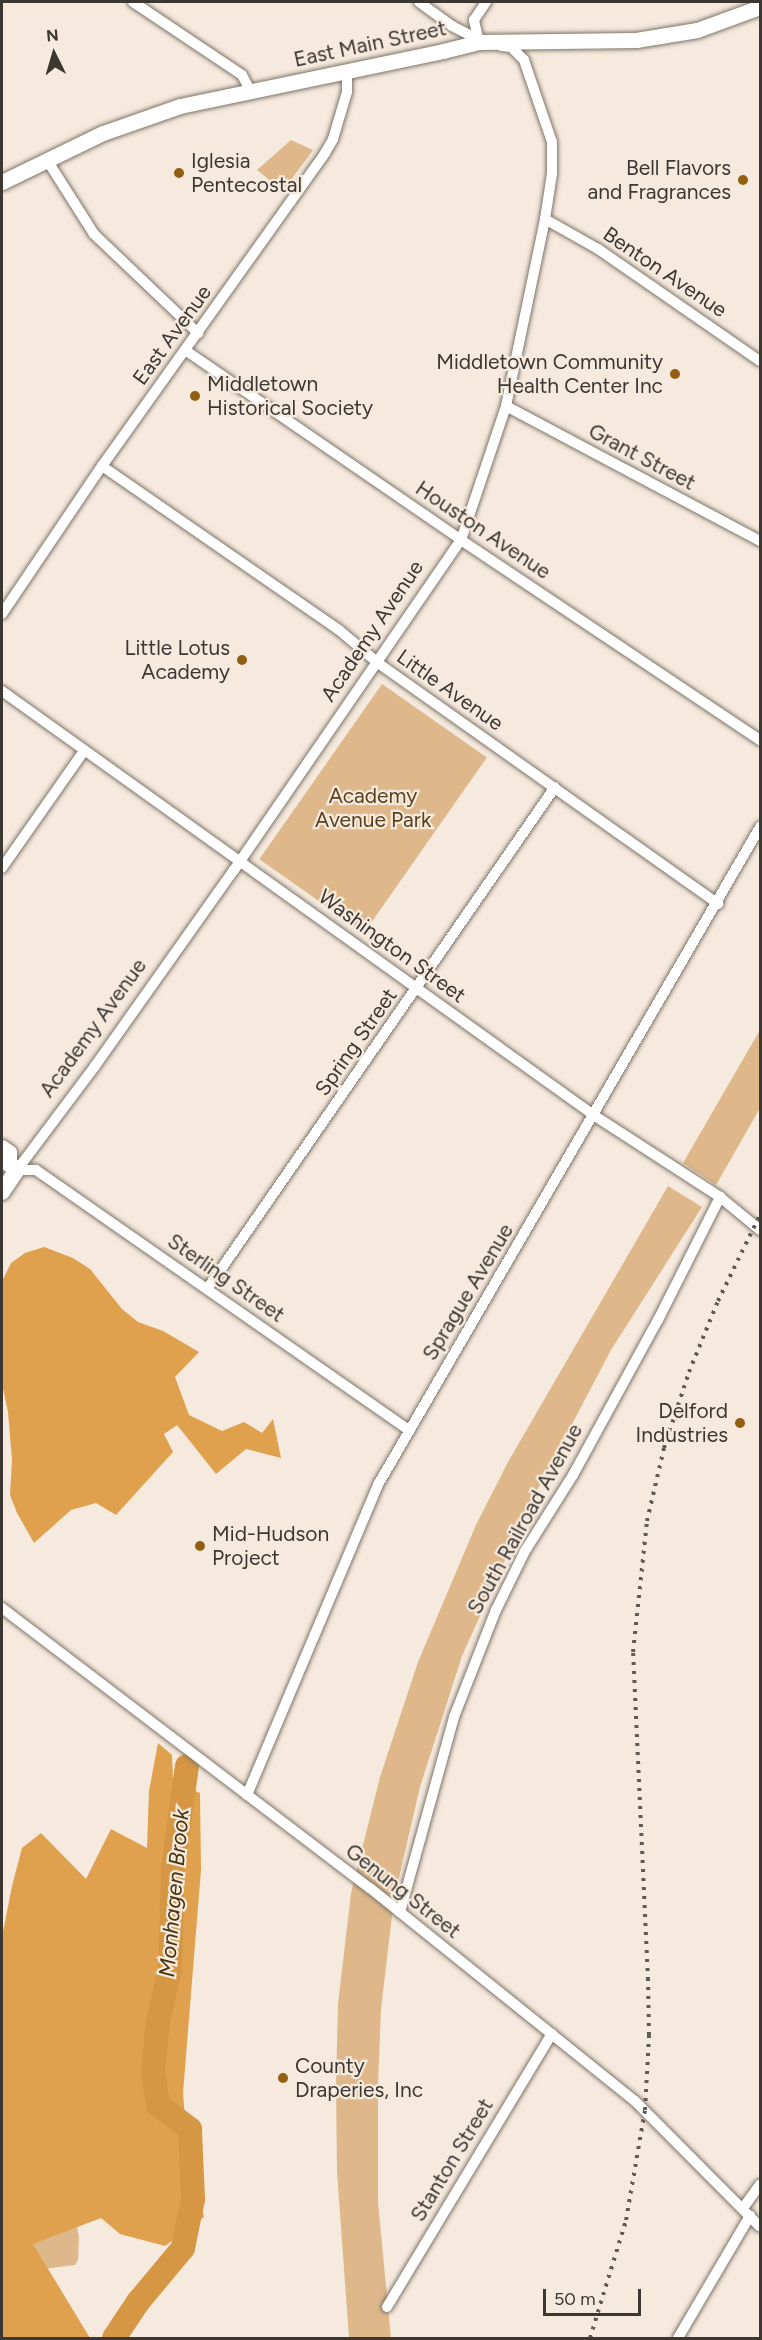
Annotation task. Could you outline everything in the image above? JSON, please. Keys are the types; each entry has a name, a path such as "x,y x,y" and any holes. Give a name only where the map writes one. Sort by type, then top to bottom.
{"main road":[{"name":"East Main Street","path":"2,182 103,133 180,106 479,42 636,40 697,30 760,7"},
{"path":"2,1148 9,1154 9,1168"},
{"name":"Academy Avenue","path":"2,1192 9,1168"}],"street":[{"path":"133,2 242,75 250,90"},
{"path":"419,2 479,42"},
{"path":"479,42 474,20 486,2"},
{"name":"Academy Avenue","path":"9,1168 95,1066 378,663 461,540 506,406 545,219 552,174 552,142 524,60 510,47 479,42"},
{"name":"East Avenue","path":"2,614 102,466 333,139 347,92 347,70"},
{"path":"47,160 94,234 198,333"},
{"name":"Benton Avenue","path":"545,219 598,249 760,361"},
{"name":"Houston Avenue","path":"185,350 461,540 760,740"},
{"name":"Grant Street","path":"506,406 760,541"},
{"name":"Little Avenue","path":"102,466 339,630 378,663 718,904"},
{"name":"Washington Street","path":"2,691 595,1116 720,1197 760,1230"},
{"path":"2,868 84,751"},
{"name":"Spring Street","path":"208,1288 555,787"},
{"name":"Sprague Avenue","path":"247,1795 379,1483 595,1116 760,827"},
{"name":"Sterling Street","path":"9,1168 36,1170 409,1430"},
{"name":"South Railroad Avenue","path":"400,1912 454,1717 496,1610 525,1551 573,1475 647,1339 720,1197"},
{"name":"Genung Street","path":"2,1608 400,1912 635,2101 760,2227"},
{"name":"Stanton Street","path":"387,2307 552,2034"},
{"path":"678,2338 760,2185"}],"green space":[{"path":"291,140 313,150 283,191 257,170"},
{"name":"Academy Avenue Park","path":"382,684 487,757 364,933 259,859"},
{"path":"760,1030 760,1108 716,1185 683,1163"},
{"path":"668,1186 702,1207 611,1350 532,1500 462,1656 420,1787 394,1899 381,2009 378,2086 378,2202 391,2338 349,2338 337,2172 338,2004 351,1893 380,1777 418,1662 476,1525 508,1462"},
{"path":"74,2209 79,2237 78,2260 75,2265 2,2274 2,2214"}],"shaded area":[{"path":"44,1247 73,1258 90,1269 122,1309 138,1322 163,1331 199,1352 175,1377 189,1415 222,1431 244,1422 262,1433 273,1419 281,1458 246,1449 216,1474 177,1425 164,1434 173,1452 116,1515 96,1503 71,1510 34,1543 10,1495 12,1460 8,1412 2,1384 2,1281 11,1263 25,1253"},
{"path":"158,1743 172,1755 174,1802 184,1786 200,1793 201,1870 183,2093 187,2142 204,2217 165,2246 120,2234 101,2218 33,2244 90,2338 2,2338 2,1937 12,1886 22,1848 41,1833 86,1879 111,1829 147,1848 149,1791"}],"waterway":[{"name":"Monhagen Brook","path":"114,2338 138,2302 183,2248 193,2199 190,2129 158,2105 153,2071 158,2021 170,1970 173,1868 187,1766"}],"railway":[{"path":"590,2338 626,2220 645,2110 649,2035 648,1980 633,1652 647,1521 664,1448 689,1372 718,1301 760,1215"}],"place":[{"name":"Iglesia Pentecostal","path":"179,173"},
{"name":"Bell Flavors and Fragrances","path":"743,180"},
{"name":"Middletown Community Health Center Inc","path":"675,374"},
{"name":"Middletown Historical Society","path":"195,396"},
{"name":"Little Lotus Academy","path":"242,660"},
{"name":"Delford Industries","path":"740,1423"},
{"name":"Mid-Hudson Project","path":"200,1546"},
{"name":"County Draperies, Inc","path":"283,2078"}]}
